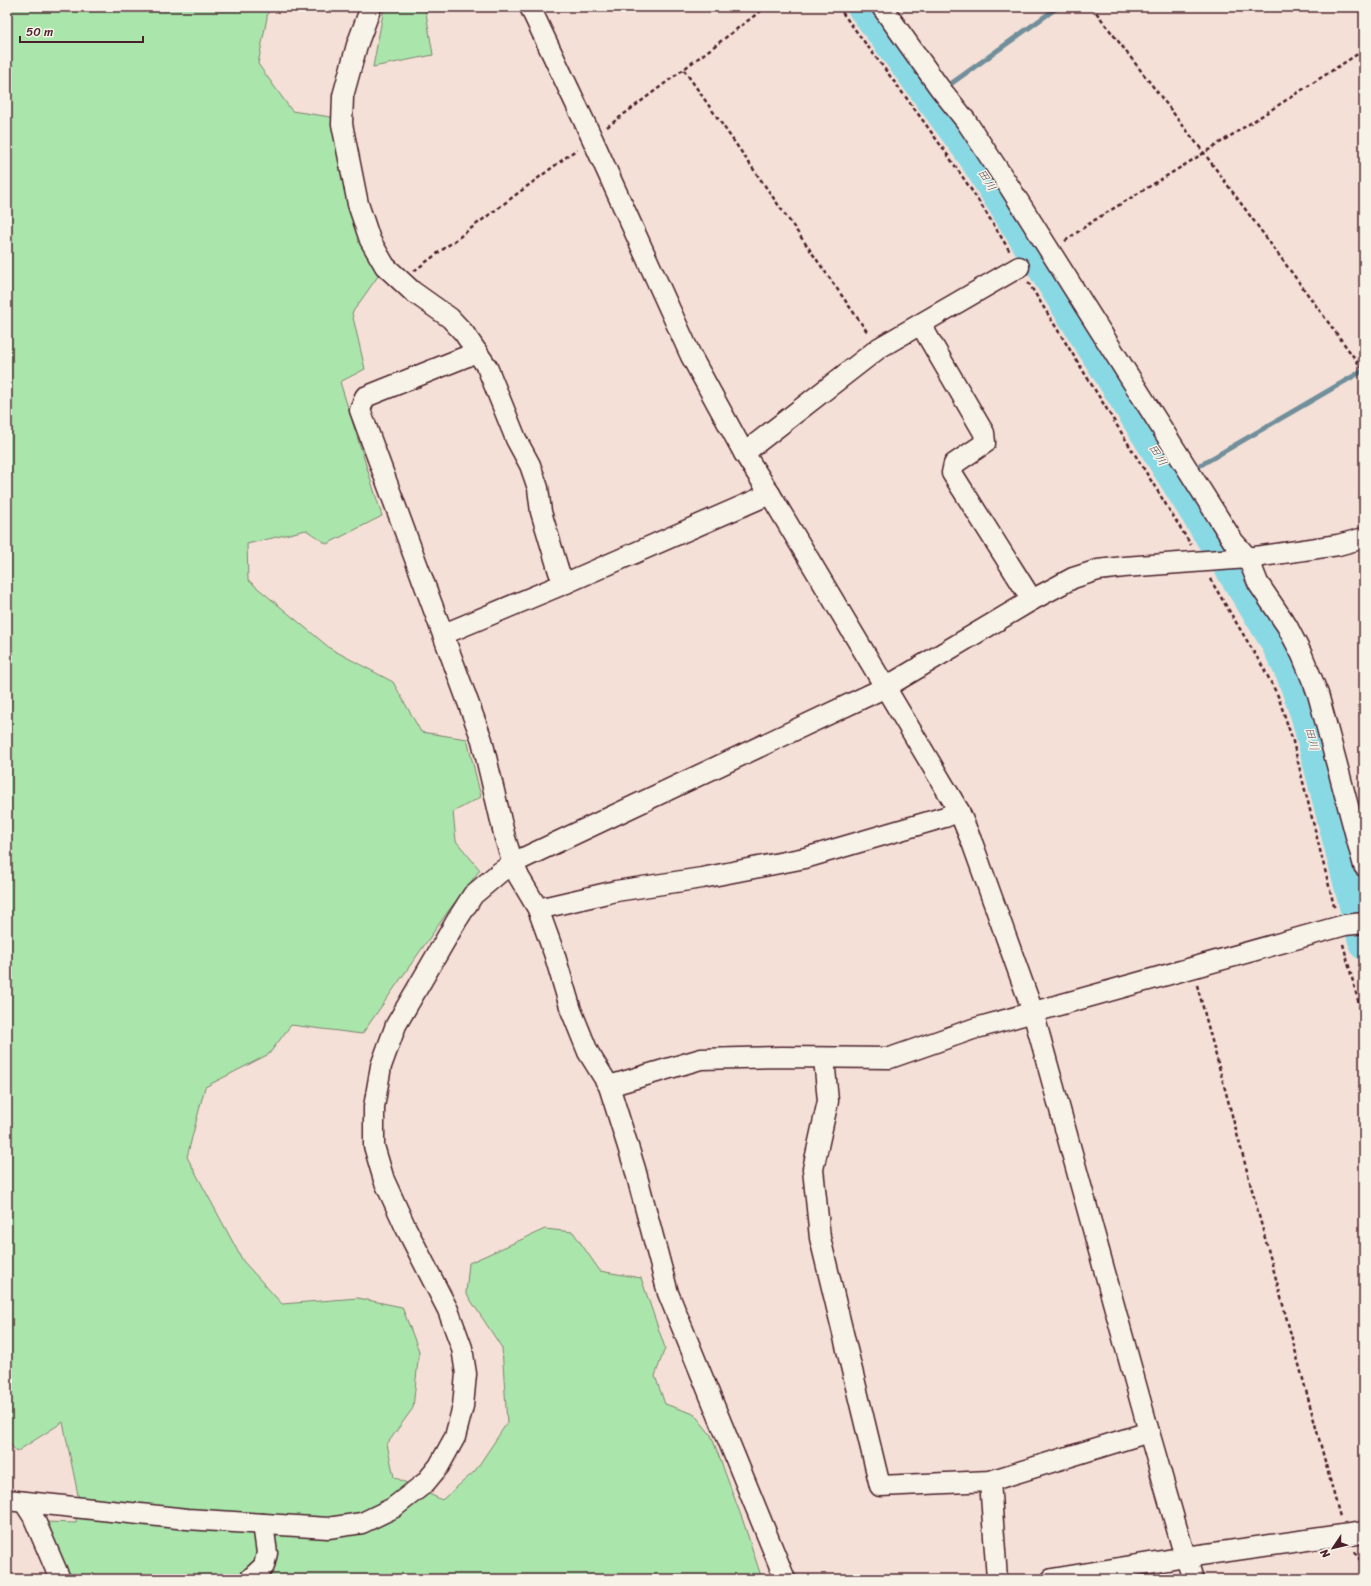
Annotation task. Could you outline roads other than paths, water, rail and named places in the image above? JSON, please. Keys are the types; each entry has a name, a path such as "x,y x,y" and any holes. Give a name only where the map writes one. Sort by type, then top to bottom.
{"street":[{"path":"371,7 357,44 343,96 342,124 358,204 370,240 384,266 412,291 450,318 464,333 487,367 516,439 530,465 538,488 540,512 559,572 566,583"},
{"path":"530,7 592,138 691,356 744,453 886,687 959,811 973,845 1033,1012 1149,1432 1193,1579"},
{"path":"882,7 938,87 966,121 1229,534 1242,559 1287,626 1302,655 1318,694 1364,866"},
{"path":"744,453 879,348 1019,267"},
{"path":"921,325 984,433 985,443 954,464 952,473 1032,600"},
{"path":"476,351 465,357 365,397 360,410 482,740 513,863 519,877 538,909 554,953 571,1010 588,1052 609,1086 635,1169 668,1294 785,1579"},
{"path":"444,634 566,583 770,494"},
{"path":"15,1501 187,1519 328,1528 362,1523 393,1508 425,1483 439,1466 455,1437 463,1406 465,1380 462,1348 448,1310 405,1226 384,1180 374,1146 374,1107 381,1066 396,1025 473,895 513,863 886,687 1032,600 1073,578 1098,570 1124,566 1242,559 1338,544 1364,538"},
{"path":"538,909 616,891 702,878 805,858 944,817 959,811"},
{"path":"609,1086 701,1059 782,1056 824,1058 890,1058 973,1029 1192,967 1349,925"},
{"path":"824,1058 828,1101 813,1169 820,1238 880,1486 990,1481 1149,1432"},
{"path":"990,1481 997,1579"},
{"path":"15,1501 33,1516 60,1579"},
{"path":"250,1579 264,1566 267,1553 263,1524"},
{"path":"1052,1579 1186,1557 1355,1533"}],"waterway":[{"name":"田川","path":"862,7 971,154 1274,640 1292,677 1306,717 1364,945"},
{"path":"945,88 1058,7"},
{"path":"931,99 938,93"},
{"path":"1192,470 1364,370"},
{"path":"1174,480 1185,474"}]}
